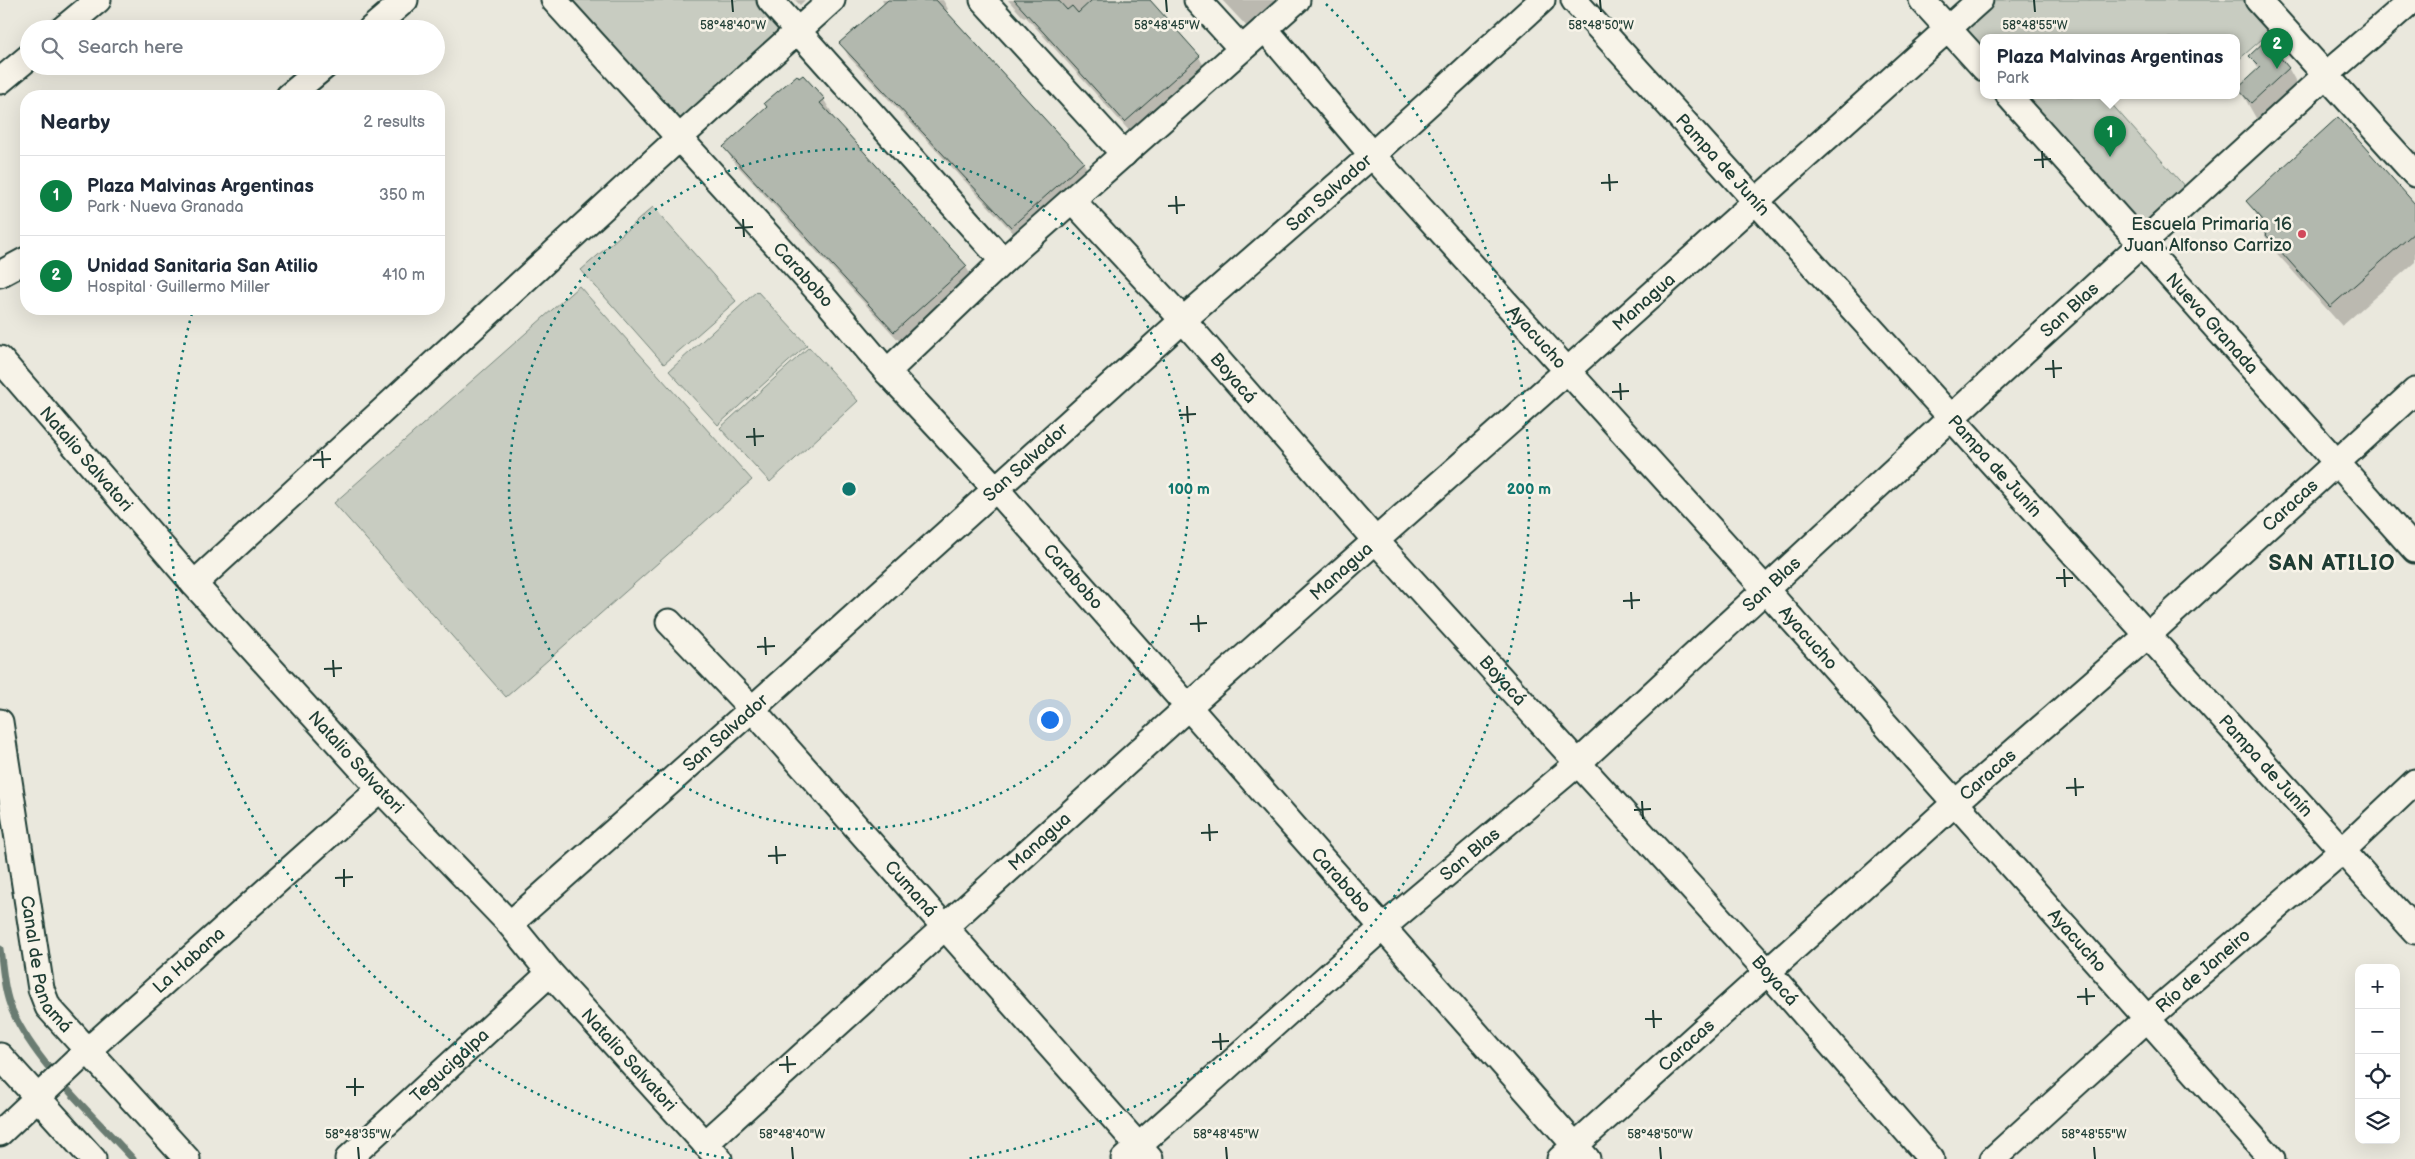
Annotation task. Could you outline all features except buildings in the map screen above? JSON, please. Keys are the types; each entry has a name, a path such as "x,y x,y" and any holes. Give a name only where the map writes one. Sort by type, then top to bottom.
{"street":[{"path":"74,20 98,0"},
{"path":"381,20 405,0"},
{"name":"Carabobo","path":"554,0 678,139 821,294 887,372 996,489 1382,928 1574,1155"},
{"path":"770,0 1004,261"},
{"path":"194,584 832,0"},
{"path":"983,0 1124,154"},
{"path":"1196,0 1241,48"},
{"path":"887,372 1004,261 1297,0"},
{"name":"San Salvador","path":"510,924 752,709 1183,320 1372,155 1542,0"},
{"name":"Pampa de Junín","path":"1574,0 1757,200 2415,931"},
{"path":"1922,0 1980,64"},
{"name":"Managua","path":"712,1151 945,925 1980,0"},
{"path":"2258,0 2415,174"},
{"name":"San Blas","path":"1137,1155 1382,928 1577,764 1952,417 2326,75 2412,0"},
{"name":"Ayacucho","path":"1265,29 1372,155 1568,370 2272,1159"},
{"path":"0,81 20,64"},
{"path":"296,90 314,75"},
{"name":"Nueva Granada","path":"2011,99 2415,550"},
{"name":"Boyacá","path":"1073,201 1183,320 1376,541 1767,971 1931,1159"},
{"path":"0,274 20,263"},
{"name":"Natalio Salvatori","path":"0,359 194,584 380,789 510,924 550,973 712,1151"},
{"name":"Caracas","path":"1574,1155 1767,971 1954,804 2148,635 2415,391"},
{"name":"Cumaná","path":"669,622 752,709 945,925 1137,1155"},
{"name":"Canal de Panamá","path":"0,722 41,989 53,1014 187,1159"},
{"name":"Río de Janeiro","path":"1993,1159 2148,1018 2342,851 2415,782"},
{"name":"La Habana","path":"0,1133 87,1051 380,789"},
{"name":"Tegucigalpa","path":"348,1159 550,973"},
{"path":"0,1056 93,1159"}],"shaded area":[{"path":"554,0 770,0 799,31 678,139"},
{"path":"1980,0 2258,0 2279,24 2240,58 2240,34 1980,34 1980,64 1948,28"},
{"path":"2012,99 2109,99 2194,197 2141,244"},
{"path":"653,207 736,301 664,364 581,270"},
{"path":"579,286 752,480 506,697 334,503"},
{"path":"757,291 807,345 718,425 669,371"},
{"path":"809,347 858,401 770,482 720,428"}],"waterway":[{"path":"0,949 7,996 22,1030 35,1050 66,1088 133,1159"}],"place":[{"name":"Unidad Sanitaria San Atilio","path":"2277,69"},
{"name":"Plaza Malvinas Argentinas","path":"2110,157"},
{"name":"Escuela Primaria 16 Juan Alfonso Carrizo","path":"2302,234"}],"district":[{"name":"SAN ATILIO","path":"2332,562"}]}
